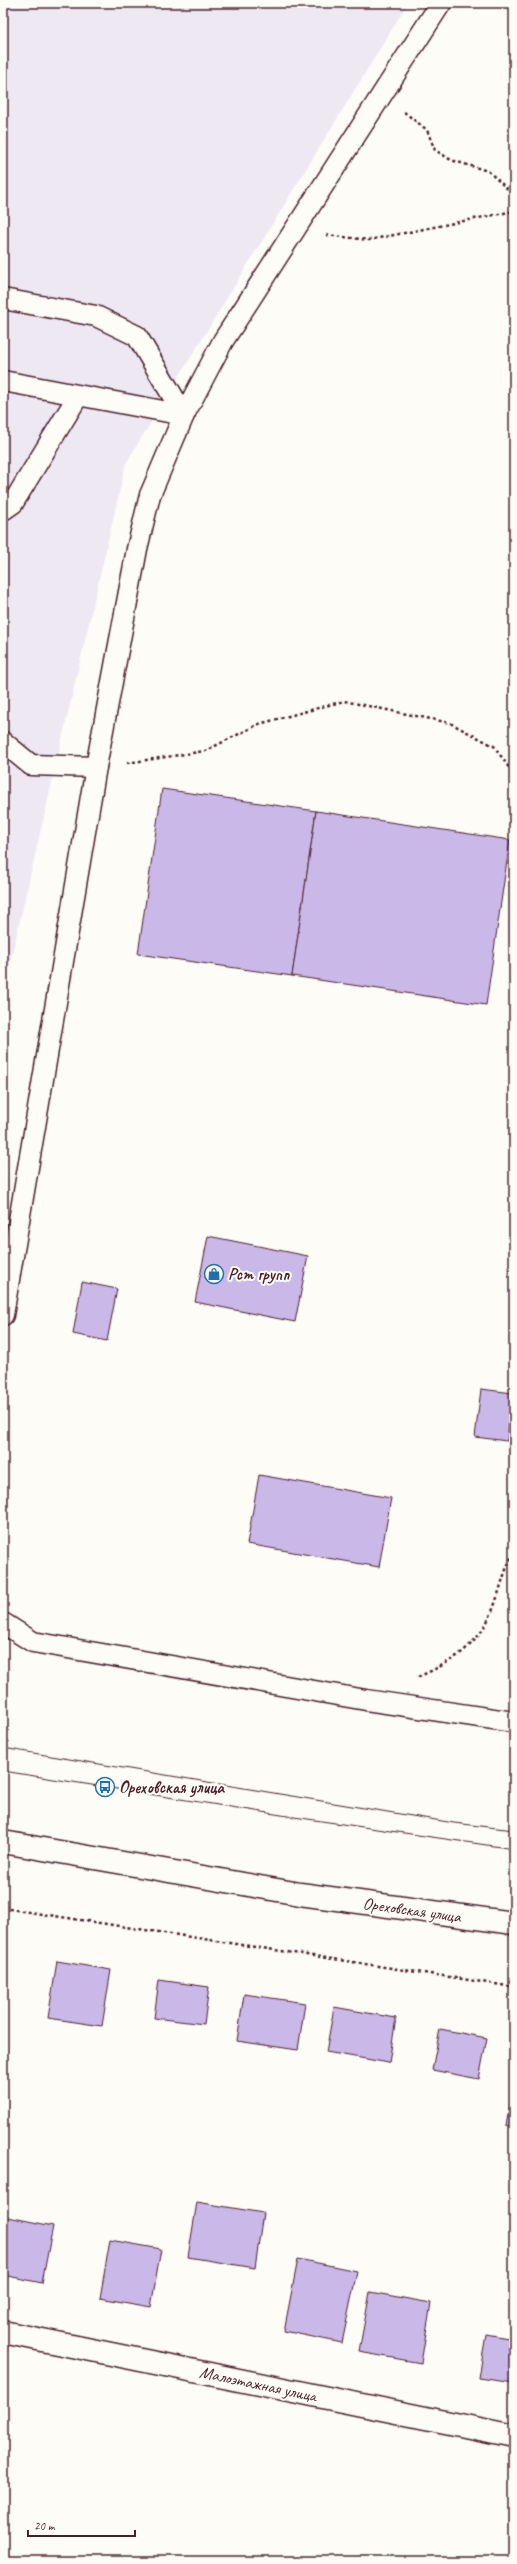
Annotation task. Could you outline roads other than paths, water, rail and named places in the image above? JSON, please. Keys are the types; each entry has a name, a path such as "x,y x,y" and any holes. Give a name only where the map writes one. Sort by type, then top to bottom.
{"street":[{"name":"Ореховская улица","path":"3,1842 300,1894 514,1923"},
{"name":"Малоэтажная улица","path":"3,2332 514,2436"}],"lane":[{"path":"3,1314 96,767 137,549 150,495 184,415 223,341 441,3"},
{"path":"3,299 96,316 137,336 184,415"},
{"path":"3,382 184,415"},
{"path":"3,510 13,503 78,396"},
{"path":"3,742 31,766 96,767"},
{"path":"3,1623 33,1642 366,1700 514,1722"}],"tram line":[{"path":"3,1748 454,1823 514,1830"},
{"path":"3,1771 294,1817 514,1849"}],"place":[{"name":"Рст групп","path":"214,1274"},
{"name":"Ореховская улица","path":"105,1787"}]}
